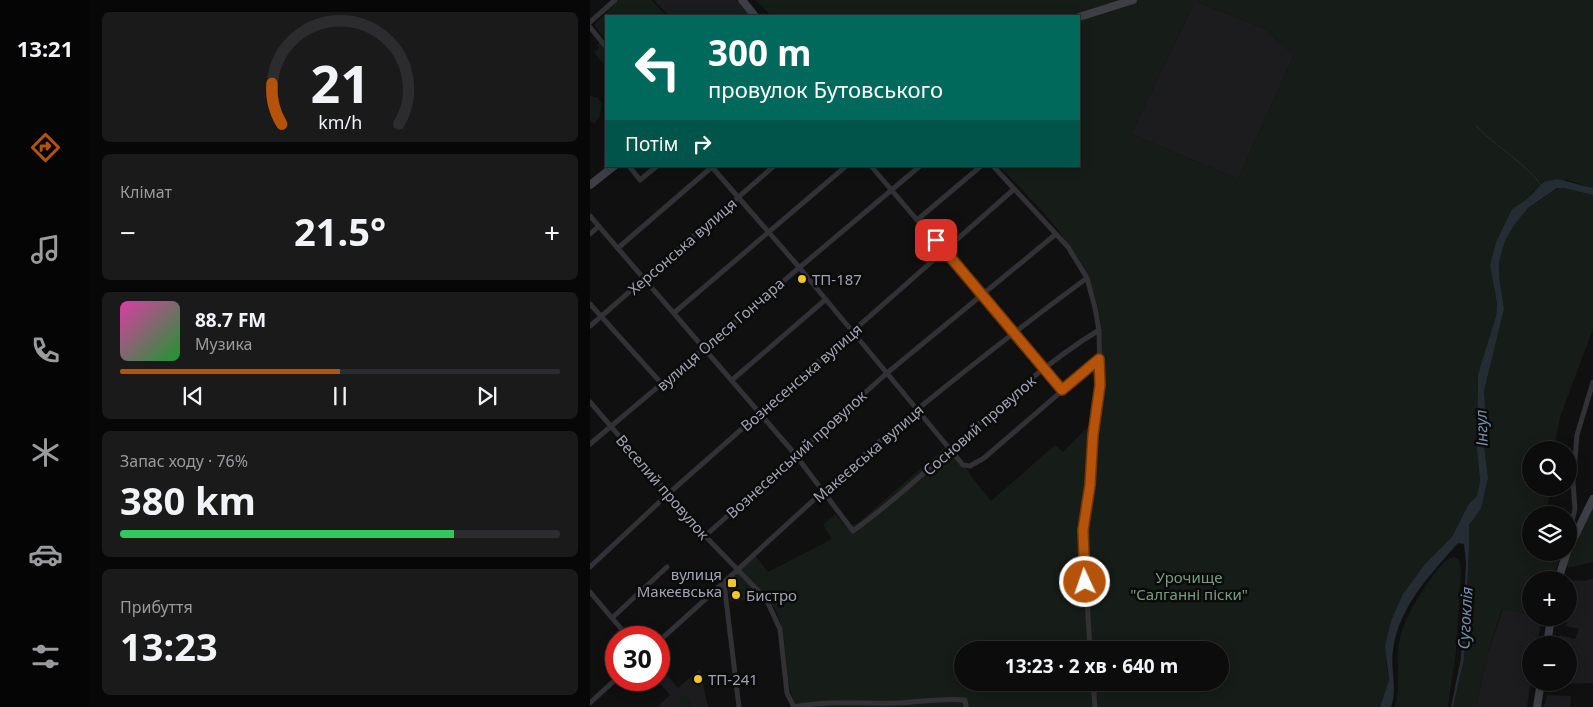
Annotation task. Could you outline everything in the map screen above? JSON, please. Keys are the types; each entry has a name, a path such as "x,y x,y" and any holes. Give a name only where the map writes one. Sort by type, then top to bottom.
{"street":[{"path":"590,22 615,0"},
{"path":"742,0 754,15"},
{"path":"1080,17 1133,0"},
{"path":"590,27 605,46"},
{"path":"590,185 613,167"},
{"path":"630,167 640,180 656,167"},
{"path":"618,248 712,167 799,267 918,409 962,465 970,466 984,458 1099,359"},
{"name":"Херсонська вулиця","path":"590,326 773,167"},
{"path":"675,312 844,167"},
{"path":"872,167 890,190 945,250 1012,333 1062,390"},
{"name":"вулиця Олеся Гончара","path":"590,444 919,167"},
{"path":"917,220 980,167"},
{"path":"994,167 1013,190 1068,247 1087,278 1099,330 1100,385 1093,435 1090,485 1083,530 1089,641"},
{"name":"Вознесенська вулиця","path":"590,567 668,494 1013,190"},
{"path":"590,216 675,312 824,490"},
{"path":"590,234 599,226"},
{"name":"Вознесенський провулок","path":"705,536 794,453 887,372 1056,234"},
{"name":"Макеєвська вулиця","path":"670,631 824,490 918,409 1012,333 1087,278"},
{"path":"732,380 825,300"},
{"path":"590,304 662,384"},
{"name":"Сосновий провулок","path":"824,490 853,531 909,487 950,448 1044,368 1099,330"},
{"path":"1575,506 1573,482 1577,435 1593,382"},
{"name":"Веселий провулок","path":"590,402 705,536 766,599 780,629 787,693 794,707"},
{"path":"1577,528 1593,499"},
{"path":"612,618 667,567"},
{"path":"724,583 740,707"},
{"path":"590,592 619,626"},
{"path":"590,703 605,689"},
{"path":"1094,691 1095,707"},
{"path":"1537,707 1540,691"},
{"path":"794,707 824,702 965,700 966,707"}],"shaded area":[{"path":"654,0 736,0 750,15 668,15"},
{"path":"1195,1 1266,29 1294,55 1238,179 1131,134"},
{"path":"1593,578 1593,683 1577,683 1576,636 1579,629 1566,626 1577,626 1577,580 1586,581"},
{"path":"1503,609 1522,612 1522,626 1541,626 1539,636 1522,636 1522,691 1529,691 1527,707 1476,707 1488,653"},
{"path":"700,669 708,707 657,707 670,695 667,691 670,691 670,679 678,688"},
{"path":"1547,695 1571,696 1570,707 1544,707"}],"green space":[{"path":"618,0 652,0 665,15 605,15 605,39 594,25"},
{"name":"Урочище \"Салганні піски\"","path":"756,0 1593,0 1593,188 1567,180 1533,191 1527,199 1512,209 1496,242 1490,265 1497,303 1496,316 1478,374 1477,450 1480,481 1477,496 1468,505 1452,537 1425,564 1403,594 1386,663 1389,680 1380,707 796,707 788,678 783,633 779,618 772,604 762,591 748,600 730,601 727,581 755,555 768,572 832,539 823,525 835,514 846,527 858,523 950,443 971,476 991,501 1055,445 1063,452 1093,422 1089,410 1098,390 1100,366 1101,334 1097,306 1088,279 1075,255 1059,232 1000,167 1080,167 1080,15 770,15","holes":["1195,1 1266,29 1294,55 1238,179 1131,134"]},
{"path":"600,42 605,49 605,66 594,52 599,48 597,45"},
{"path":"590,96 598,98 602,104 600,116 595,123 590,122"},
{"path":"1558,188 1593,195 1593,329 1560,417 1556,441 1522,441 1522,496 1550,496 1547,506 1522,506 1522,561 1559,561 1555,571 1522,571 1522,612 1502,609 1488,653 1476,707 1453,707 1464,659 1469,525 1481,509 1488,478 1484,446 1486,420 1484,391 1504,309 1499,262 1505,241 1515,224 1528,208"},
{"path":"1593,503 1593,562 1568,568 1567,561 1577,561 1577,536"},
{"path":"1454,557 1459,560 1461,569 1456,652 1448,707 1395,707 1398,692 1398,650 1402,630 1415,603 1432,577 1444,562"},
{"path":"681,696 686,696 691,703 691,707 684,707 679,700"}],"water":[{"path":"1557,179 1593,188 1593,195 1557,188 1528,208 1515,224 1505,241 1499,262 1504,309 1484,391 1486,420 1484,446 1488,478 1481,509 1469,525 1464,659 1453,707 1451,707 1461,658 1466,563 1464,544 1458,543 1417,592 1402,619 1396,634 1393,650 1393,700 1391,707 1380,707 1389,680 1385,646 1391,621 1403,594 1425,564 1452,537 1468,505 1477,496 1480,480 1477,450 1478,374 1496,316 1497,303 1490,265 1496,242 1512,209 1527,199 1544,182"}],"waterway":[{"path":"1476,126 1519,162 1542,186"}],"place":[{"name":"ТП-187","path":"802,279"},
{"name":"вулиця Макеєвська","path":"732,583"},
{"name":"Бистро","path":"736,595"},
{"name":"ТП-241","path":"698,679"}],"route":[{"path":"936,240 1062,390 1099,359 1100,385 1093,435 1090,485 1083,530 1085,582"}],"water label":[{"name":"Інгул","path":"1481,428"},
{"name":"Сугоклія","path":"1465,618"}]}
